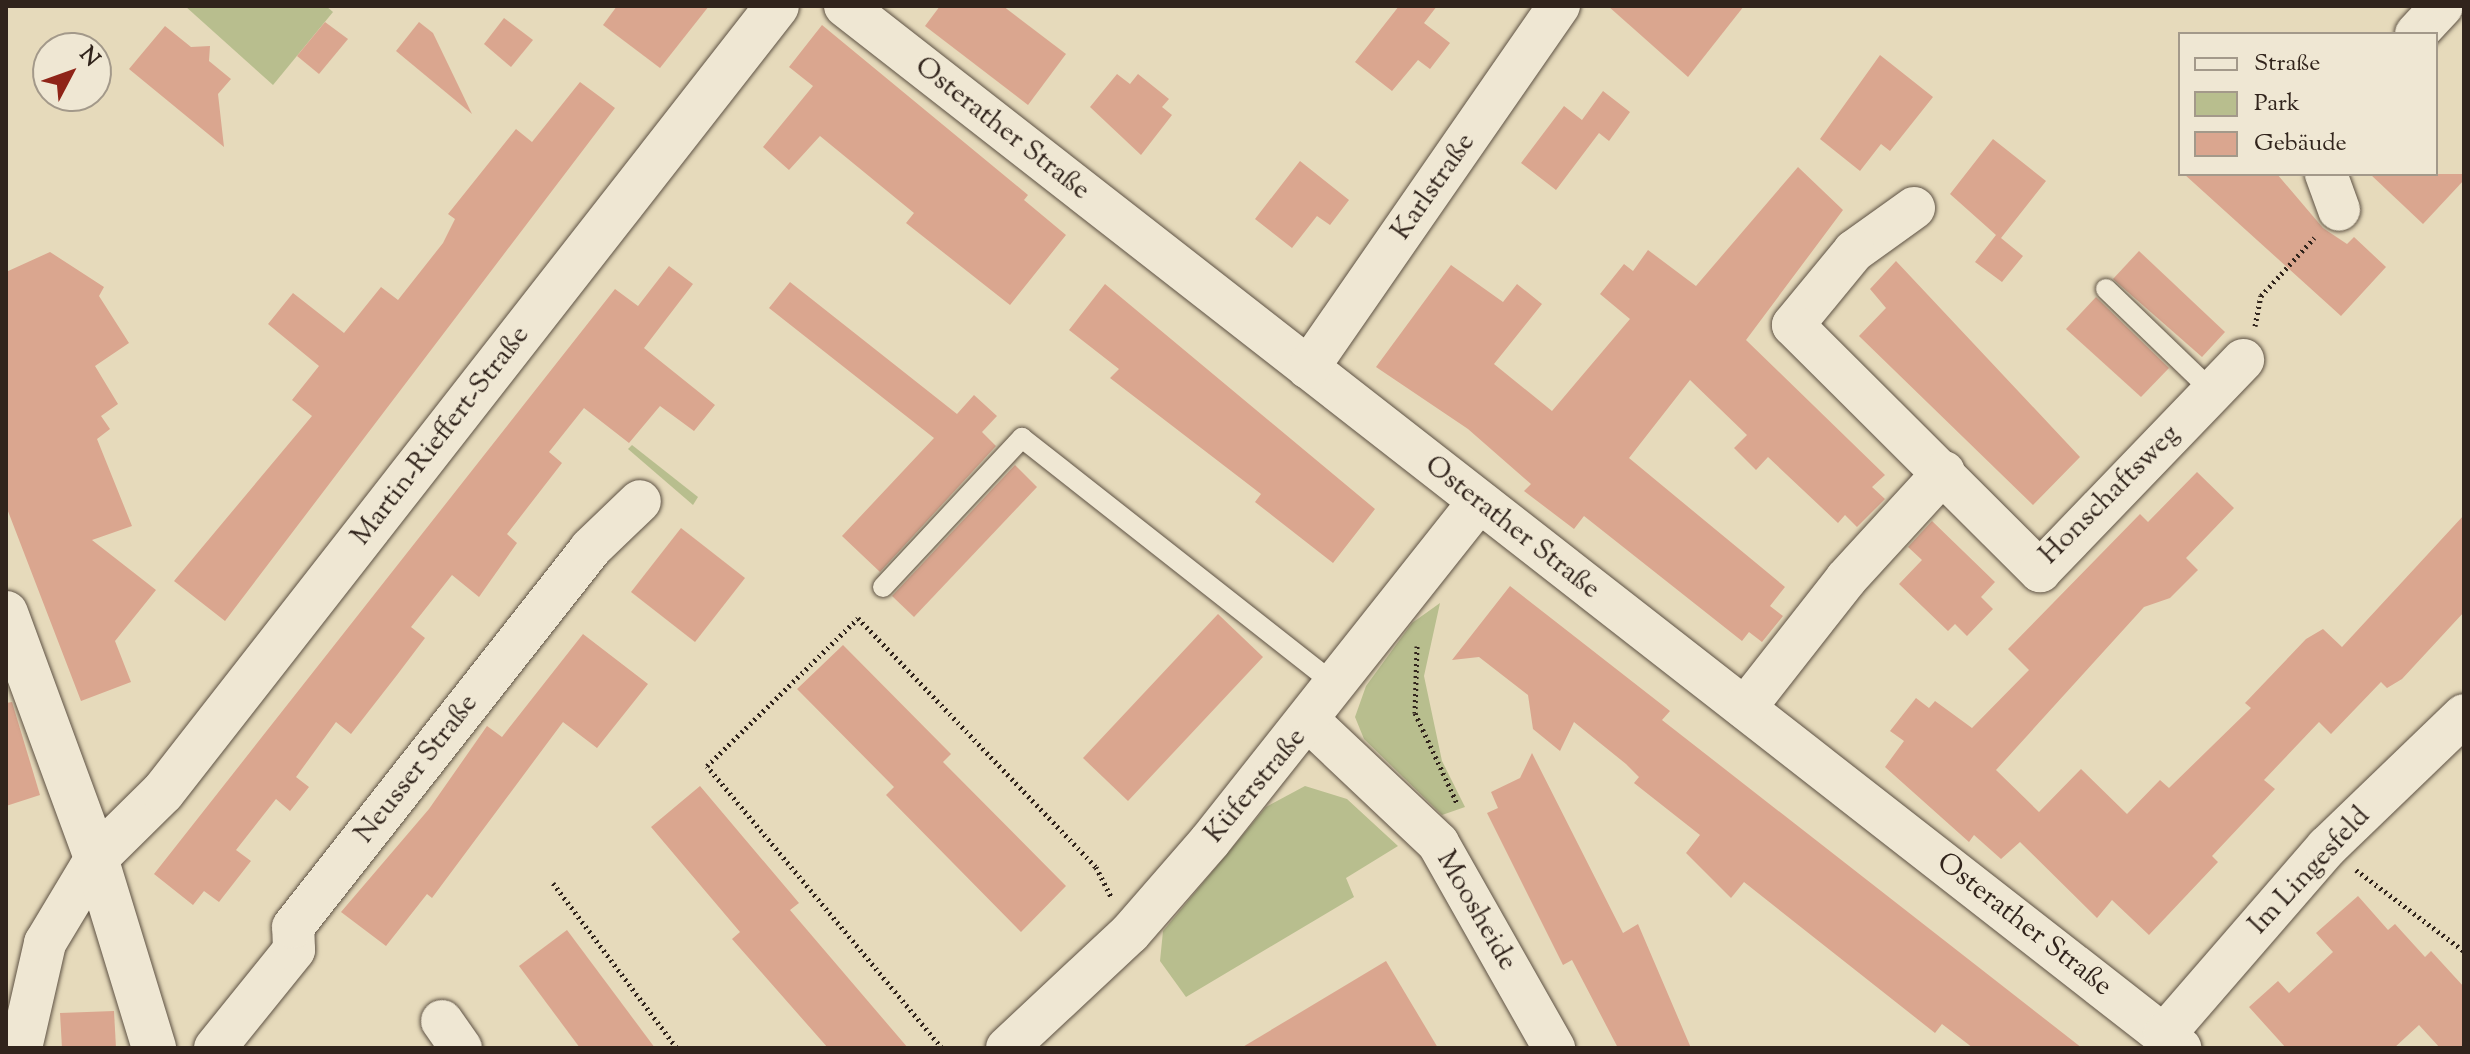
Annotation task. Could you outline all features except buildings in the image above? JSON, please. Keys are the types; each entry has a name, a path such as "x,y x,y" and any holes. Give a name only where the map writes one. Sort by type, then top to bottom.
{"street":[{"name":"Martin-Rieffert-Straße","path":"96,858 163,792 777,6"},
{"name":"Osterather Straße","path":"845,6 2172,1041"},
{"name":"Karlstraße","path":"1308,368 1559,6"},
{"path":"2418,32 2442,6"},
{"name":"Honschaftsweg","path":"1914,208 1854,251 1793,325 1944,472 2040,571 2243,360"},
{"path":"1745,708 1846,579 1944,472"},
{"name":"Neusser Straße","path":"215,1048 294,950 293,927 590,549 640,501"},
{"name":"Küferstraße","path":"1007,1048 1130,933 1309,721 1479,502"},
{"path":"6,613 96,858 154,1048"},
{"name":"Im Lingesfeld","path":"2172,1041 2327,847 2464,715"},
{"name":"Moosheide","path":"1309,721 1438,843 1554,1048"},
{"path":"21,1048 45,943 96,858"}],"lane":[{"path":"2106,289 2213,392"},
{"path":"883,587 1022,438 1337,686"}],"path":[{"path":"2243,360 2253,344 2261,296 2332,192"},
{"path":"942,1048 707,766 858,618 1096,867 1130,933"},
{"path":"1417,638 1415,713 1464,819 1438,843"},
{"path":"2327,847 2464,951"},
{"path":"553,883 677,1048"}],"green space":[{"path":"185,6 326,6 333,12 273,85"},
{"path":"632,445 698,497 693,505 628,449"},
{"path":"1440,603 1424,676 1442,761 1465,807 1442,815 1364,739 1355,717 1366,686 1412,623"},
{"path":"1305,786 1347,799 1398,846 1346,878 1354,897 1186,997 1160,961 1163,931 1266,807"}]}
